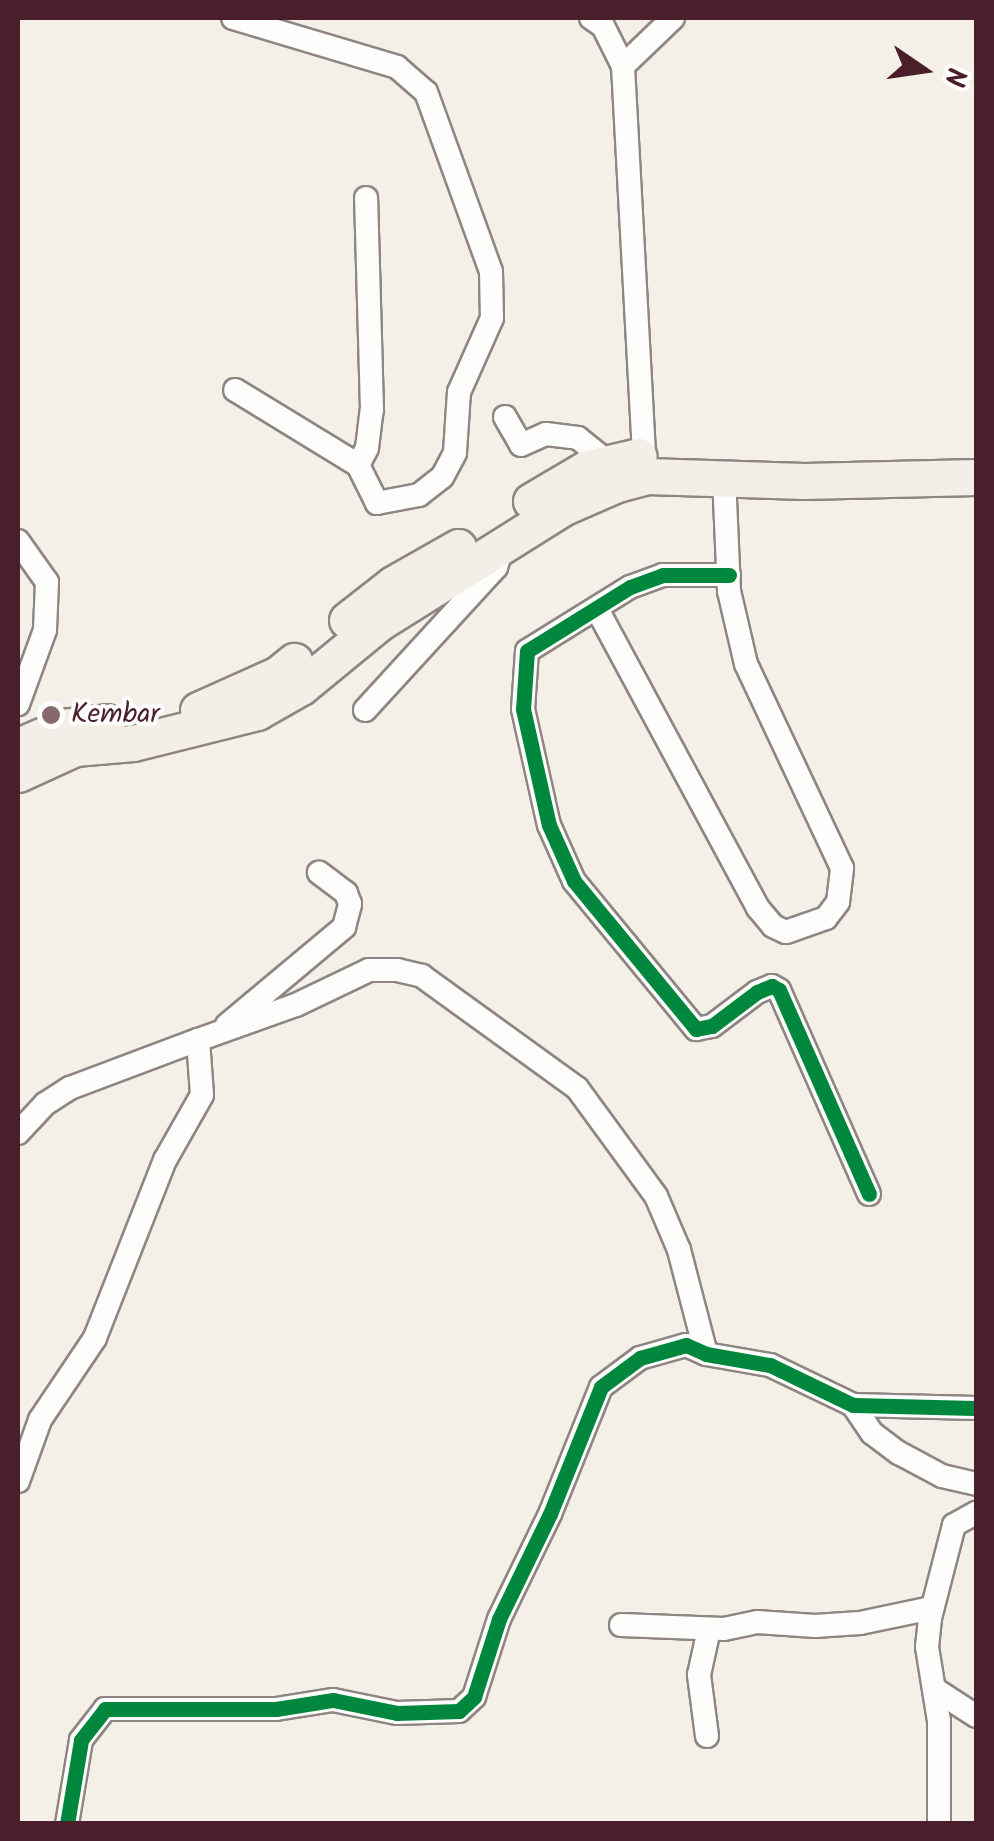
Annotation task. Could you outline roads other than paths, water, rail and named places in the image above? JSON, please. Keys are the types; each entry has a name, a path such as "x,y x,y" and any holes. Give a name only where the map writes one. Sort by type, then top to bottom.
{"highway":[{"path":"18,746 62,727 170,716 226,700 278,674 393,584 490,530 588,468 976,459"},
{"path":"18,774 74,748 133,743 257,712 300,687 379,623 633,465 804,481 976,477"}],"street":[{"path":"234,18 310,28 397,67 426,92 491,272 492,318 459,392 455,453 442,477 419,495 377,503 358,465 236,390"},
{"path":"505,417 521,445 546,434 578,438 633,465 622,66 603,26 591,18"},
{"path":"622,66 673,18"},
{"path":"358,465 367,448 372,410 366,198"},
{"path":"597,609 758,908 773,926 786,932 832,914 841,891 842,868 746,664 728,575 724,476"},
{"path":"18,541 47,582 45,630 18,704"},
{"path":"365,710 496,566 504,544"},
{"path":"728,575 663,575 630,587 527,651 523,710 549,825 574,881 696,1028 712,1026 757,992 772,986 779,990 868,1194"},
{"path":"18,1481 40,1420 95,1338 165,1160 202,1095 207,1037 344,926 350,904 346,893 319,873"},
{"path":"18,1133 45,1104 70,1088 296,1005 369,970 397,970 422,976 577,1088 656,1196 680,1250 706,1354"},
{"path":"67,1824 81,1740 105,1709 276,1710 332,1700 397,1713 459,1711 474,1697 498,1619 550,1514 601,1387 640,1358 686,1345 706,1354 770,1365 853,1405 976,1408"},
{"path":"853,1405 872,1433 899,1453 942,1476 976,1484"},
{"path":"939,1824 936,1690 927,1646 932,1608 954,1525 976,1513"},
{"path":"621,1624 708,1629 757,1622 815,1626 860,1623 932,1608"},
{"path":"707,1736 699,1675 708,1629"},
{"path":"936,1690 976,1716"}],"place":[{"name":"Kembar","path":"51,715"}]}
